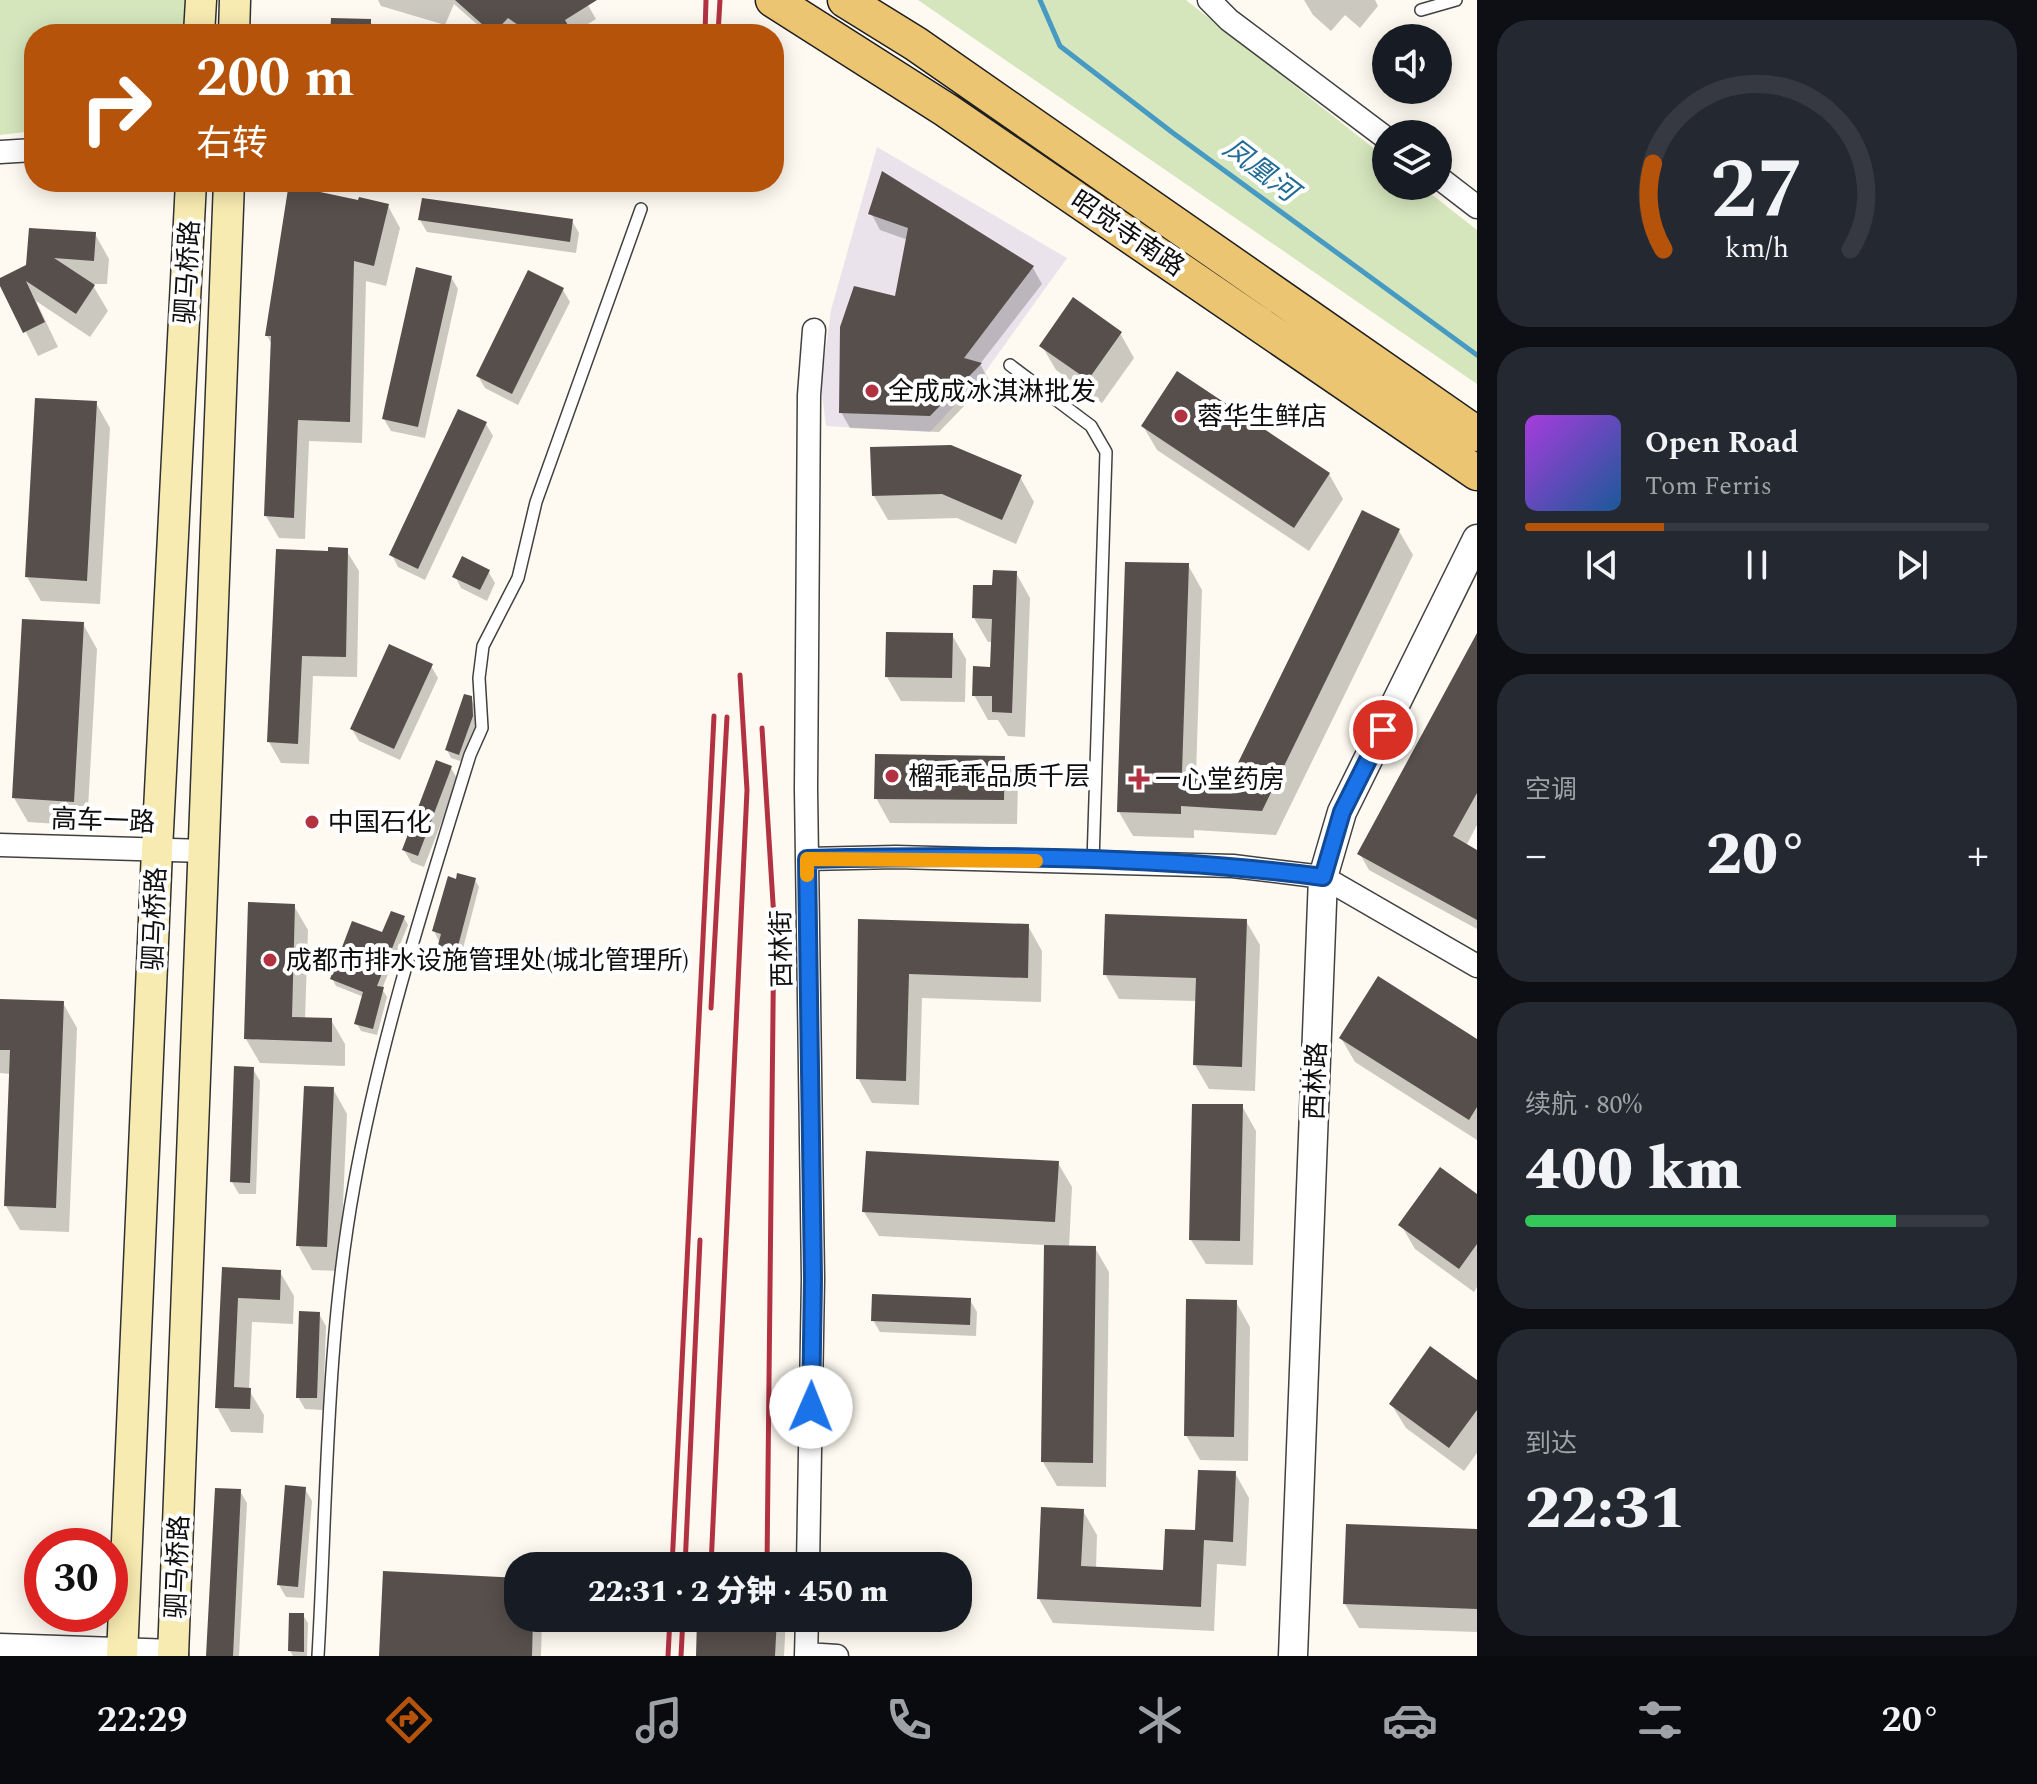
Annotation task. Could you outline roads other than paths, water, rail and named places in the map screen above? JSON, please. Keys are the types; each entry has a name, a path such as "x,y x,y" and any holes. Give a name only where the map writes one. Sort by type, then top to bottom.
{"main road":[{"path":"200,24 201,0"},
{"path":"234,24 235,0"},
{"name":"昭觉寺南路","path":"773,0 946,110 1477,473"},
{"name":"昭觉寺南路","path":"845,0 916,44 1477,434"},
{"name":"驷马桥路","path":"122,1654 157,850 190,192"},
{"name":"驷马桥路","path":"174,1655 229,192"}],"street":[{"path":"1209,0 1229,20 1372,127"},
{"path":"0,152 24,151"},
{"path":"1452,188 1477,207"},
{"name":"西林街","path":"808,1552 813,1279 807,859 809,395 814,330"},
{"name":"西林路","path":"1293,1656 1323,877 1342,812 1477,539"},
{"name":"高车一路","path":"0,845 205,851"},
{"path":"807,859 1233,866 1323,877 1477,966"},
{"path":"807,1632 806,1655 837,1656"},
{"path":"0,1648 174,1655"}],"lane":[{"path":"1421,10 1456,0"},
{"path":"318,1656 339,1298 354,1187 375,1091 415,930 470,755 482,728 479,678 483,646 518,578 536,502 641,209"},
{"path":"1010,365 1091,426 1106,452 1093,862"}],"waterway":[{"name":"凤凰河","path":"1040,0 1060,46 1173,133 1477,355"}],"railway":[{"path":"705,24 706,0"},
{"path":"719,24 720,0"},
{"path":"712,1552 747,790 740,675"},
{"path":"673,1552 714,716"},
{"path":"711,1008 727,717"},
{"path":"762,728 774,919 767,1552"},
{"path":"686,1552 700,1240"},
{"path":"668,1656 669,1632"},
{"path":"681,1656 682,1632"}],"place":[{"name":"全成成冰淇淋批发","path":"872,391"},
{"name":"蓉华生鲜店","path":"1181,416"},
{"name":"榴乖乖品质千层","path":"892,776"},
{"name":"一心堂药房","path":"1139,779"},
{"name":"中国石化","path":"312,822"},
{"name":"成都市排水设施管理处(城北管理所)","path":"270,960"}]}
